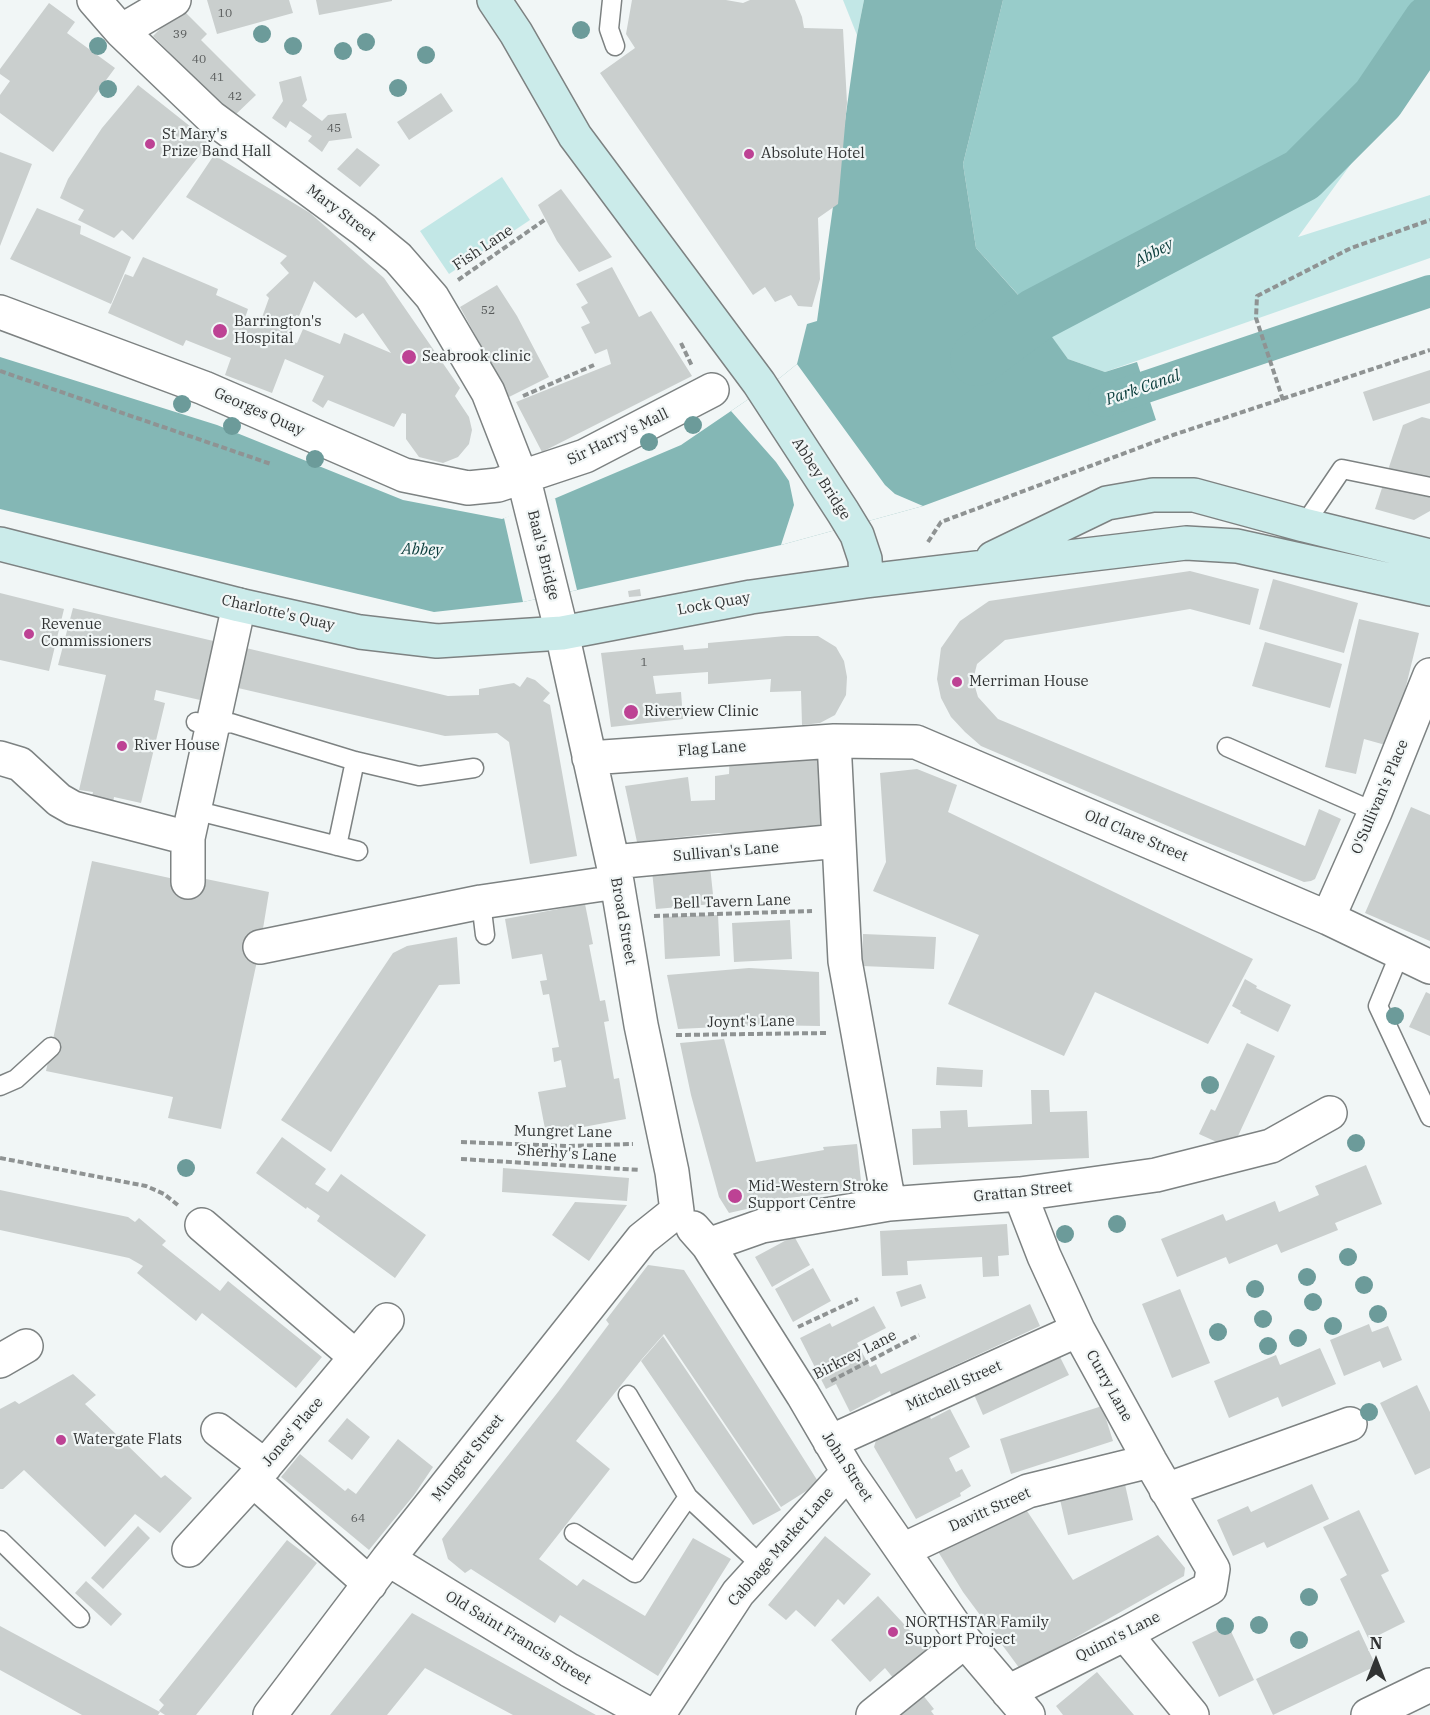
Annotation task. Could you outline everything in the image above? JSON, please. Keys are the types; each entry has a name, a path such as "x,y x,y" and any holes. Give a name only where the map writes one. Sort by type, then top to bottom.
{"main road":[{"name":"Abbey Bridge","path":"494,0 516,33 575,136 759,383 857,535 866,559 866,580"},
{"path":"512,0 516,33"},
{"path":"970,569 1107,503 1153,495 1194,495 1304,525 1430,554"},
{"name":"Lock Quay","path":"562,633 751,597 866,580 1186,543 1237,546 1430,589"},
{"name":"Charlotte's Quay","path":"0,544 239,605 360,632 437,641 562,633"}],"street":[{"name":"Mary Street","path":"94,0 121,31 211,117 390,251 432,297 488,392 524,485"},
{"path":"121,31 174,0"},
{"name":"Georges Quay","path":"0,312 204,388 404,475 468,488 524,485"},
{"name":"Sir Harry's Mall","path":"524,485 712,390"},
{"name":"Baal's Bridge","path":"524,485 562,633"},
{"path":"188,882 191,824 204,724 239,605"},
{"name":"Broad Street","path":"562,633 615,872 641,1025 672,1173 677,1210"},
{"name":"O'Sullivan's Place","path":"1328,918 1375,812 1430,675"},
{"path":"834,741 845,961 889,1204"},
{"name":"Flag Lane","path":"590,758 834,741"},
{"name":"Old Clare Street","path":"834,741 916,742 1328,918 1430,967"},
{"path":"18,757 59,800 73,808 191,824"},
{"name":"Sullivan's Lane","path":"260,946 481,902 615,872 839,841"},
{"name":"Grattan Street","path":"708,1245 762,1226 889,1204 1020,1194 1156,1174 1271,1146 1330,1113"},
{"name":"Curry Lane","path":"1020,1194 1044,1256 1078,1330 1166,1490 1213,1569"},
{"name":"John Street","path":"677,1210 708,1245 803,1395 848,1472 964,1641 1018,1703"},
{"name":"Mungret Street","path":"270,1715 379,1571 642,1239 677,1210"},
{"path":"202,1225 356,1357"},
{"name":"Jones' Place","path":"379,1571 259,1473 387,1320"},
{"name":"Mitchell Street","path":"830,1442 1078,1330"},
{"path":"1166,1490 1350,1424"},
{"path":"189,1550 259,1473 218,1430"},
{"name":"Davitt Street","path":"903,1550 1028,1491 1150,1461"},
{"name":"Cabbage Market Lane","path":"658,1715 738,1593 848,1472"},
{"name":"Quinn's Lane","path":"1018,1703 1125,1634 1210,1588 1213,1569"},
{"name":"Old Saint Francis Street","path":"379,1571 650,1715"},
{"path":"1125,1634 1192,1715"},
{"path":"873,1715 964,1641"},
{"path":"1368,1715 1430,1685"}],"lane":[{"path":"612,0 609,29 615,46"},
{"path":"1304,525 1342,469 1430,487"},
{"path":"204,724 231,723 355,761 419,776 474,768"},
{"path":"1227,747 1375,812"},
{"path":"337,846 355,761"},
{"path":"191,824 358,851"},
{"path":"481,902 486,935"},
{"path":"1400,953 1378,1006 1430,1117"},
{"path":"0,1086 16,1078 51,1047"},
{"path":"628,1395 688,1497 762,1566"},
{"path":"574,1533 635,1573 688,1497"},
{"path":"0,1540 80,1618"}],"path":[{"name":"Fish Lane","path":"432,297 546,219"},
{"path":"1283,400 1256,318 1257,296 1351,248 1430,220"},
{"path":"681,343 685,355"},
{"path":"927,542 941,522 1173,435 1430,350"},
{"path":"495,409 594,365"},
{"path":"0,370 271,464"},
{"name":"Bell Tavern Lane","path":"623,918 842,909"},
{"name":"Joynt's Lane","path":"646,1041 669,1035 858,1030"},
{"name":"Mungret Lane","path":"461,1142 566,1146 631,1144 664,1138"},
{"path":"0,1158 146,1186 164,1194 202,1225"},
{"name":"Sherhy's Lane","path":"461,1159 672,1173"},
{"path":"768,1342 858,1299"},
{"name":"Birkrey Lane","path":"803,1395 919,1335"}],"shaded area":[{"path":"843,0 864,0 857,35"},
{"path":"1003,0 1429,0 1398,47 1277,179 1021,298 976,248 963,164"},
{"path":"1359,153 1298,237 1430,195 1430,258 1105,372 1068,359 1049,334"},
{"path":"502,177 530,220 449,274 420,231"}],"water":[{"path":"864,0 1003,0 963,164 976,248 1036,315 1068,359 1105,372 1137,362 1156,420 923,506 781,545 523,602 434,612 0,509 0,357 217,425 403,500 502,519 681,445 797,364 807,324 817,321 857,35"}],"pier":[{"path":"797,364 885,485 895,494 923,506 781,545 794,505 789,481 776,462 731,411"},
{"path":"555,498 577,590 523,602 504,518"}],"building":[{"path":"207,0 289,0 293,13 217,34"},
{"path":"316,0 392,0 392,1 319,15"},
{"name":"Absolute Hotel","path":"632,0 726,0 743,3 750,0 795,0 804,28 843,29 847,103 838,204 818,218 820,279 812,307 798,306 791,295 775,302 765,287 753,295 600,73 635,48 626,34"},
{"path":"49,3 75,22 67,33 115,68 53,152 0,113 0,95 10,81 0,74 0,69"},
{"path":"181,8 207,34 201,40 256,95 233,117 153,36"},
{"path":"301,76 307,100 302,106 322,121 328,115 346,113 352,138 329,141 322,152 308,141 312,136 290,121 286,128 272,118 283,101 279,82"},
{"path":"138,85 210,142 133,240 122,230 114,238 78,220 84,210 60,198 68,179 102,128"},
{"path":"441,93 453,111 409,140 397,122"},
{"path":"357,148 380,165 360,187 337,169"},
{"path":"0,152 32,164 0,246"},
{"path":"214,155 310,213 384,278 460,388 455,396 469,417 472,430 469,444 458,457 443,463 419,457 406,439 406,414 402,413 394,427 328,400 323,408 312,401 324,376 285,359 272,393 225,375 231,358 186,340 183,346 108,313 125,274 133,277 143,257 218,289 216,295 248,309 245,318 260,323 269,298 266,295 289,273 280,263 287,256 186,197","holes":["314,281 356,318 363,313 391,353 344,333 340,344 303,329 297,343 288,340 296,315 299,316"]},
{"path":"561,189 612,257 579,272 557,241 538,205"},
{"path":"37,208 81,226 80,234 131,257 111,304 10,259"},
{"path":"612,267 639,317 651,311 692,376 542,452 516,402 611,364 607,349 595,354 581,327 590,323 581,307 588,303 576,284"},
{"path":"497,285 517,316 549,377 509,397 460,307"},
{"path":"1430,370 1430,403 1373,421 1363,392"},
{"path":"1422,417 1430,419 1430,511 1414,520 1375,509 1403,425"},
{"path":"1190,571 1259,589 1250,625 1190,609 1005,640 977,664 973,680 978,697 998,719 1305,846 1319,809 1341,819 1315,879 1311,881 1304,882 1196,838 981,746 951,717 941,698 937,679 941,648 960,621 989,601"},
{"path":"1273,579 1358,603 1344,653 1259,629"},
{"path":"640,589 641,596 629,597 628,591"},
{"name":"Revenue Commissioners","path":"0,593 64,609 49,671 0,660"},
{"name":"River House","path":"73,608 222,643 209,702 156,690 154,700 165,703 141,803 114,797 112,810 90,806 93,792 79,790 106,675 58,665"},
{"path":"1359,619 1419,633 1397,723 1389,746 1364,739 1356,774 1325,767"},
{"path":"786,636 818,636 836,647 844,661 847,677 846,695 835,715 820,723 802,725 801,691 770,692 771,679 708,684 708,672 653,676 656,694 681,692 683,719 611,727 601,653 683,645 684,650 708,648 708,643"},
{"path":"1265,642 1342,664 1330,708 1252,686"},
{"path":"246,648 448,696 479,695 479,689 514,683 520,687 527,677 535,680 550,693 543,701 550,705 577,856 530,864 509,742 497,733 445,736 238,688"},
{"path":"819,740 824,832 718,833 637,842 625,786 688,777 691,801 715,800 715,776 729,774 730,749"},
{"path":"917,769 957,785 948,812 1253,959 1208,1044 1095,992 1064,1056 948,1004 979,935 873,891 886,862 880,773"},
{"path":"1411,807 1430,815 1430,941 1365,913"},
{"path":"92,861 188,882 206,879 269,892 260,947 221,1129 168,1118 173,1097 46,1071"},
{"path":"710,866 714,904 656,909 652,871"},
{"path":"585,904 593,944 589,945 600,1001 605,1000 609,1021 604,1022 614,1079 619,1078 626,1119 546,1134 538,1092 566,1087 561,1060 554,1062 552,1048 559,1047 549,994 543,995 540,981 547,980 542,954 512,959 505,919"},
{"path":"718,915 720,956 665,959 663,917"},
{"path":"790,920 792,959 734,962 732,923"},
{"path":"863,934 936,937 934,969 862,966"},
{"path":"457,937 460,984 439,985 331,1152 281,1120 393,953 407,946"},
{"path":"749,968 819,972 820,1026 761,1025 678,1029 667,975"},
{"path":"1245,979 1257,986 1256,988 1291,1005 1278,1032 1240,1013 1241,1011 1232,1006"},
{"path":"1426,992 1430,994 1430,1036 1409,1027"},
{"path":"724,1039 756,1162 824,1150 823,1147 857,1144 862,1190 769,1200 763,1202 764,1205 729,1213 719,1197 691,1095 680,1043"},
{"path":"1247,1043 1275,1056 1232,1149 1199,1134 1211,1109 1215,1111"},
{"path":"937,1067 983,1070 982,1087 936,1085"},
{"path":"1031,1090 1049,1090 1050,1112 1087,1111 1089,1158 913,1165 912,1129 941,1128 940,1111 967,1110 968,1127 1032,1124"},
{"path":"282,1137 326,1169 315,1184 328,1192 341,1174 426,1235 395,1278 317,1221 320,1216 307,1207 306,1209 256,1173"},
{"path":"1366,1165 1382,1204 1335,1223 1338,1230 1281,1253 1277,1244 1229,1264 1226,1257 1177,1277 1161,1239 1223,1214 1226,1221 1275,1201 1279,1212 1319,1195 1315,1186"},
{"path":"503,1168 629,1178 627,1201 502,1192"},
{"path":"0,1190 128,1217 135,1222 139,1218 166,1241 162,1245 220,1291 228,1281 322,1357 296,1388 202,1313 196,1321 137,1273 143,1266 129,1258 0,1230"},
{"path":"575,1202 627,1205 589,1261 552,1235"},
{"path":"1007,1224 1009,1255 998,1256 999,1276 983,1277 982,1257 907,1261 908,1275 882,1276 880,1231"},
{"path":"794,1236 810,1265 772,1287 755,1257"},
{"path":"648,1265 684,1270 819,1483 781,1507 664,1334 642,1359 576,1441 610,1469 539,1559 577,1586 583,1579 645,1616 693,1538 731,1559 658,1676 560,1615 555,1623 471,1569 465,1573 448,1559 442,1539 558,1392 609,1324 606,1320"},
{"path":"813,1268 831,1301 793,1322 775,1289"},
{"path":"921,1284 926,1298 901,1307 896,1292"},
{"path":"1180,1289 1210,1363 1172,1378 1142,1304"},
{"path":"1030,1304 1040,1326 891,1395 890,1391 850,1412 836,1384 826,1389 800,1338 830,1323 832,1327 874,1306 886,1328 857,1343 870,1367 876,1364 881,1374"},
{"path":"1369,1324 1372,1332 1388,1326 1402,1360 1383,1368 1380,1361 1344,1376 1330,1340"},
{"path":"663,1336 781,1510 753,1525 641,1361"},
{"path":"1320,1348 1336,1384 1282,1407 1278,1397 1229,1418 1214,1381 1276,1355 1280,1365"},
{"path":"1057,1351 1069,1375 983,1415 972,1390"},
{"name":"Watergate Flats","path":"73,1374 96,1395 85,1404 161,1478 165,1475 192,1498 160,1533 135,1514 105,1547 24,1470 3,1489 0,1489 0,1409 15,1401 19,1404"},
{"path":"1417,1385 1430,1412 1430,1468 1415,1475 1380,1403"},
{"path":"1102,1406 1113,1441 1011,1474 1000,1439"},
{"path":"950,1409 970,1447 949,1458 956,1472 962,1469 971,1486 960,1493 961,1496 916,1519 874,1447 877,1437 928,1412 931,1419"},
{"path":"347,1418 370,1437 352,1460 328,1441"},
{"path":"398,1439 433,1467 414,1495 369,1550 281,1477 300,1454 345,1491 348,1488 356,1494"},
{"path":"1124,1480 1133,1520 1068,1535 1059,1495"},
{"path":"1312,1484 1329,1519 1267,1548 1264,1542 1233,1556 1217,1520 1248,1506 1251,1512"},
{"path":"1021,1502 1073,1580 1158,1535 1185,1568 1184,1576 1020,1669 963,1592 934,1545"},
{"path":"1359,1510 1389,1571 1381,1575 1405,1622 1369,1640 1340,1579 1347,1575 1323,1527"},
{"path":"138,1526 150,1538 103,1589 91,1578"},
{"path":"825,1536 871,1574 844,1605 838,1599 815,1627 796,1610 786,1620 768,1605"},
{"path":"287,1540 317,1563 196,1715 165,1715 159,1711 164,1705 159,1700"},
{"path":"86,1581 122,1614 111,1626 75,1593"},
{"path":"878,1596 927,1649 894,1679 885,1668 870,1682 831,1640"},
{"path":"412,1613 596,1715 513,1715 425,1668 387,1715 330,1715"},
{"path":"1228,1625 1254,1680 1219,1697 1192,1642"},
{"path":"0,1626 160,1712 158,1715 82,1715 0,1670"},
{"path":"1359,1630 1376,1666 1273,1715 1256,1679"},
{"path":"1097,1672 1134,1715 1063,1715 1056,1706"},
{"path":"918,1689 934,1709 931,1711 934,1715 893,1715"}],"waterway":[{"name":"Abbey","path":"977,359 1036,315 1302,175 1378,99 1430,22"},
{"name":"Park Canal","path":"1104,401 1430,291"}],"place":[{"name":"St Mary's Prize Band Hall","path":"150,144"},
{"name":"Absolute Hotel","path":"749,154"},
{"name":"Barrington's Hospital","path":"220,331"},
{"name":"Seabrook clinic","path":"409,357"},
{"name":"Revenue Commissioners","path":"29,634"},
{"name":"Merriman House","path":"957,682"},
{"name":"Riverview Clinic","path":"631,712"},
{"name":"River House","path":"122,746"},
{"name":"Mid-Western Stroke Support Centre","path":"735,1196"},
{"name":"Watergate Flats","path":"61,1440"},
{"name":"NORTHSTAR Family Support Project","path":"893,1632"}]}
